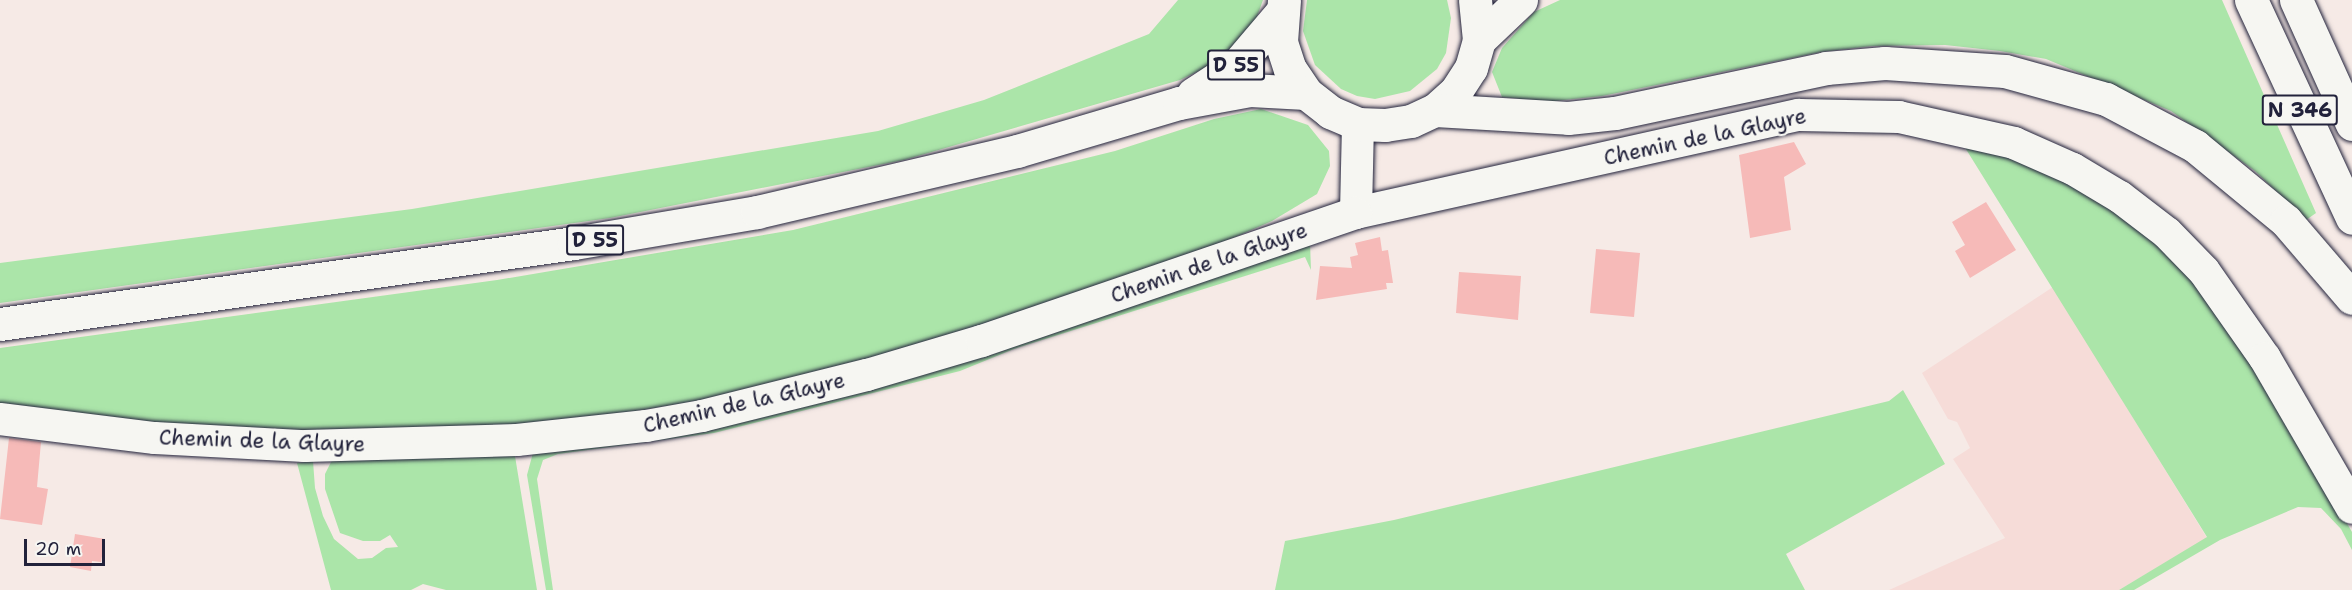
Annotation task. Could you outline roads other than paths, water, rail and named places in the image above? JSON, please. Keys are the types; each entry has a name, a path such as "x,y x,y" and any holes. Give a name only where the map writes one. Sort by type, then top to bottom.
{"main road":[{"path":"1475,0 1479,40"},
{"path":"1283,6 1281,42 1287,60 1306,93 1330,112 1358,124 1385,125 1411,121 1435,110 1456,91 1466,75 1479,40 1521,0"},
{"name":"N 346","path":"2251,0 2352,218"},
{"name":"N 346","path":"2296,0 2352,124"},
{"name":"D 55","path":"1179,103 1236,66 1283,6"},
{"path":"1435,110 1568,118 1615,113 1826,68 1895,63 2006,71 2106,99 2195,146 2286,220 2352,298"},
{"name":"D 55","path":"0,324 574,243 757,212 1006,154 1179,103 1250,90 1306,93"}],"street":[{"name":"Chemin de la Glayre","path":"0,419 155,438 305,446 517,440 646,426 702,416 947,351 1356,213 1799,115 1899,117 1997,138 2047,156 2120,197 2188,254 2244,324 2352,508"},
{"path":"1356,213 1358,124"}]}
